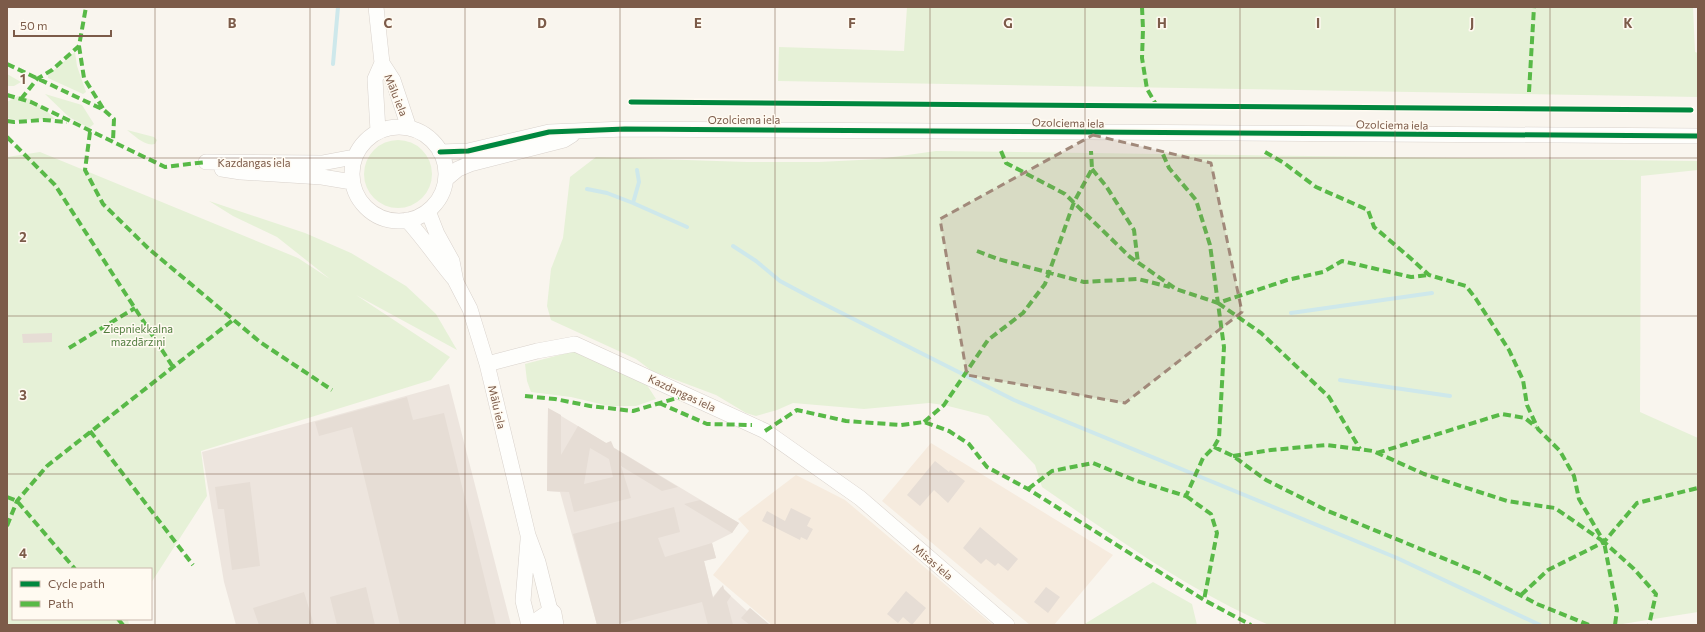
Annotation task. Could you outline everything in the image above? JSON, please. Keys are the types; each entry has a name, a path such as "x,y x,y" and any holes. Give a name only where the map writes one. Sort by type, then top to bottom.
{"street":[{"name":"Mālu iela","path":"376,7 382,63 376,79 378,131"},
{"name":"Mālu iela","path":"382,63 393,80 409,128"},
{"path":"393,127 409,128 422,132 432,141 440,152 445,165 446,179 440,197 428,211 418,217 408,220 393,221 378,216 366,208 357,196 352,182 351,169 354,157 360,146 378,131 393,127"},
{"name":"Ozolciema iela","path":"440,152 468,150 548,132 625,129 1092,134 1698,136"},
{"name":"Ozolciema iela","path":"446,179 458,169 470,164 564,140 580,131"},
{"name":"Kazdangas iela","path":"352,182 322,177 224,170 206,162 322,163 354,157"},
{"name":"Mālu iela","path":"428,211 437,234 452,261 456,282"},
{"name":"Mālu iela","path":"408,220 456,282 470,309 487,364 528,535 538,562 546,621"},
{"name":"Kazdangas iela","path":"487,364 537,351 574,344 765,431 860,498"},
{"name":"Misas iela","path":"860,498 1007,625"},
{"name":"Mālu iela","path":"528,535 523,601 529,625"}],"highlighted area":[{"path":"1093,135 1211,163 1242,312 1125,403 967,375 940,219"}],"shaded area":[{"path":"449,384 511,625 236,625 224,582 202,452"},
{"path":"548,408 739,523 732,533 712,543 716,558 704,561 713,597 721,587 747,611 750,608 770,625 597,625 560,492 547,491"},
{"path":"931,443 1113,555 1054,625 1030,625 882,501"},
{"path":"796,475 845,500 993,625 772,625 713,575 749,531 738,519"}],"green space":[{"path":"907,7 1693,7 1695,52 1698,53 1698,97 778,81 779,47 904,51"},
{"path":"75,52 77,66 86,92 83,94 48,78 48,75"},
{"path":"7,74 21,82 14,86 7,86"},
{"path":"45,94 82,105 94,124 89,128 69,117"},
{"path":"18,96 34,101 43,107 55,119 16,120 7,118 7,102"},
{"path":"127,130 154,137 157,140 155,144 147,144"},
{"path":"398,140 411,143 422,150 429,161 432,174 429,187 422,198 411,205 398,208 385,205 374,198 367,187 364,174 367,161 374,150 385,143"},
{"path":"936,151 1698,161 1698,170 1641,176 1640,412 1698,438 1698,612 1616,625 1269,625 1210,596 1152,562 1042,487 1035,465 988,416 944,405 929,403 864,409 793,403 777,410 756,416 746,413 716,395 652,371 636,359 551,320 547,306 551,269 563,238 570,177 596,157 747,162 819,162 879,159"},
{"name":"Ziepniekkalna mazdārziņi","path":"40,152 298,258 330,279 277,237 233,216 209,201 305,233 351,253 406,286 436,314 457,350 356,295 450,357 431,380 201,451 207,496 152,581 152,568 12,568 12,620 128,620 129,625 7,625 7,157"},
{"path":"575,351 645,382 656,399 636,406 609,406 571,397 531,392 527,381 525,364"},
{"path":"1153,582 1192,604 1197,625 1083,625"}],"building":[{"path":"52,333 52,342 23,343 22,334"},
{"path":"407,397 413,420 444,413 496,625 400,625 352,427 319,436 315,422"},
{"path":"548,408 561,415 561,455 578,426 606,443 611,441 614,448 678,487 662,491 621,466 631,498 574,512 569,492 547,491","holes":["590,448 609,459 613,477 584,484"]},
{"path":"935,461 949,472 950,470 965,481 948,503 934,490 920,506 907,495"},
{"path":"250,482 260,566 232,570 224,509 218,509 215,487"},
{"path":"700,500 739,523 732,533 684,504"},
{"path":"674,507 680,532 658,538 665,557 712,543 716,558 704,561 713,598 723,585 724,589 731,596 727,602 733,625 708,625 702,602 614,625 597,625 573,534"},
{"path":"791,508 811,518 807,526 813,529 807,540 801,537 800,540 762,521 767,511 785,521"},
{"path":"980,527 1018,559 1008,571 998,563 995,566 986,559 981,564 963,548"},
{"path":"366,587 375,625 337,625 330,597"},
{"path":"1046,587 1060,597 1048,613 1034,602"},
{"path":"906,591 926,608 912,625 903,617 898,623 887,614"},
{"path":"304,592 314,625 259,625 253,608"},
{"path":"750,608 770,625 750,625 741,618"}],"waterway":[{"path":"333,64 338,7"},
{"path":"637,170 639,182 633,203 687,227"},
{"path":"587,189 607,193 633,203"},
{"path":"733,246 756,261 780,281 1014,400 1397,558 1540,625"},
{"path":"1291,313 1432,293"},
{"path":"1340,380 1450,396"}],"marked path":[{"path":"21,99 37,79 52,70 79,46 86,7"},
{"path":"1142,7 1142,58 1147,89 1157,106"},
{"path":"1529,92 1534,7"},
{"path":"79,46 84,78 104,110"},
{"path":"7,64 104,110 114,119 113,141"},
{"path":"7,95 31,102 165,167 206,162"},
{"path":"7,121 44,120 67,122"},
{"path":"90,132 85,170 103,204 149,249 260,342 332,390"},
{"path":"7,137 55,185 173,367"},
{"path":"1001,151 1006,163 1065,194 1130,257 1176,289 1218,303 1287,280 1323,272 1342,261 1411,277 1429,275"},
{"path":"924,422 944,405 988,340 1023,313 1045,284 1074,202 1092,169 1091,151"},
{"path":"1028,489 1052,471 1093,463 1134,480 1186,496 1203,458 1214,447 1219,438 1224,347 1210,245 1196,200 1169,168 1162,152"},
{"path":"1265,152 1284,163 1316,187 1368,210 1374,227 1429,275 1466,286 1509,350 1523,380 1527,405 1538,429 1560,451 1574,476 1579,499 1604,542 1634,569 1656,594 1649,625"},
{"path":"1092,169 1106,186 1134,230 1138,263"},
{"path":"977,251 998,259 1084,282 1138,279 1170,287"},
{"path":"1218,303 1261,333 1329,397 1360,449"},
{"path":"69,348 135,308"},
{"path":"7,526 17,501 47,466 233,320"},
{"path":"525,396 633,411 687,395"},
{"path":"659,403 707,424 752,425"},
{"path":"765,431 797,410 846,421 901,425 924,422 949,431 969,444 987,467 1028,489 1204,600 1251,625"},
{"path":"1377,453 1502,414 1525,418 1536,427"},
{"path":"90,431 193,565"},
{"path":"1233,456 1271,450 1326,445 1373,451 1424,474 1507,501 1555,508 1604,542 1617,610 1615,625"},
{"path":"1214,447 1233,456 1266,480 1328,511 1479,573 1537,604 1589,625"},
{"path":"1521,595 1548,570 1604,542 1637,503 1698,488"},
{"path":"1186,496 1211,514 1217,533 1204,600"},
{"path":"7,497 17,501 74,568"},
{"path":"119,620 123,625"}],"cycle path":[{"path":"631,102 1691,110"},
{"path":"440,152 468,151 549,132 625,129 1698,136"}]}
